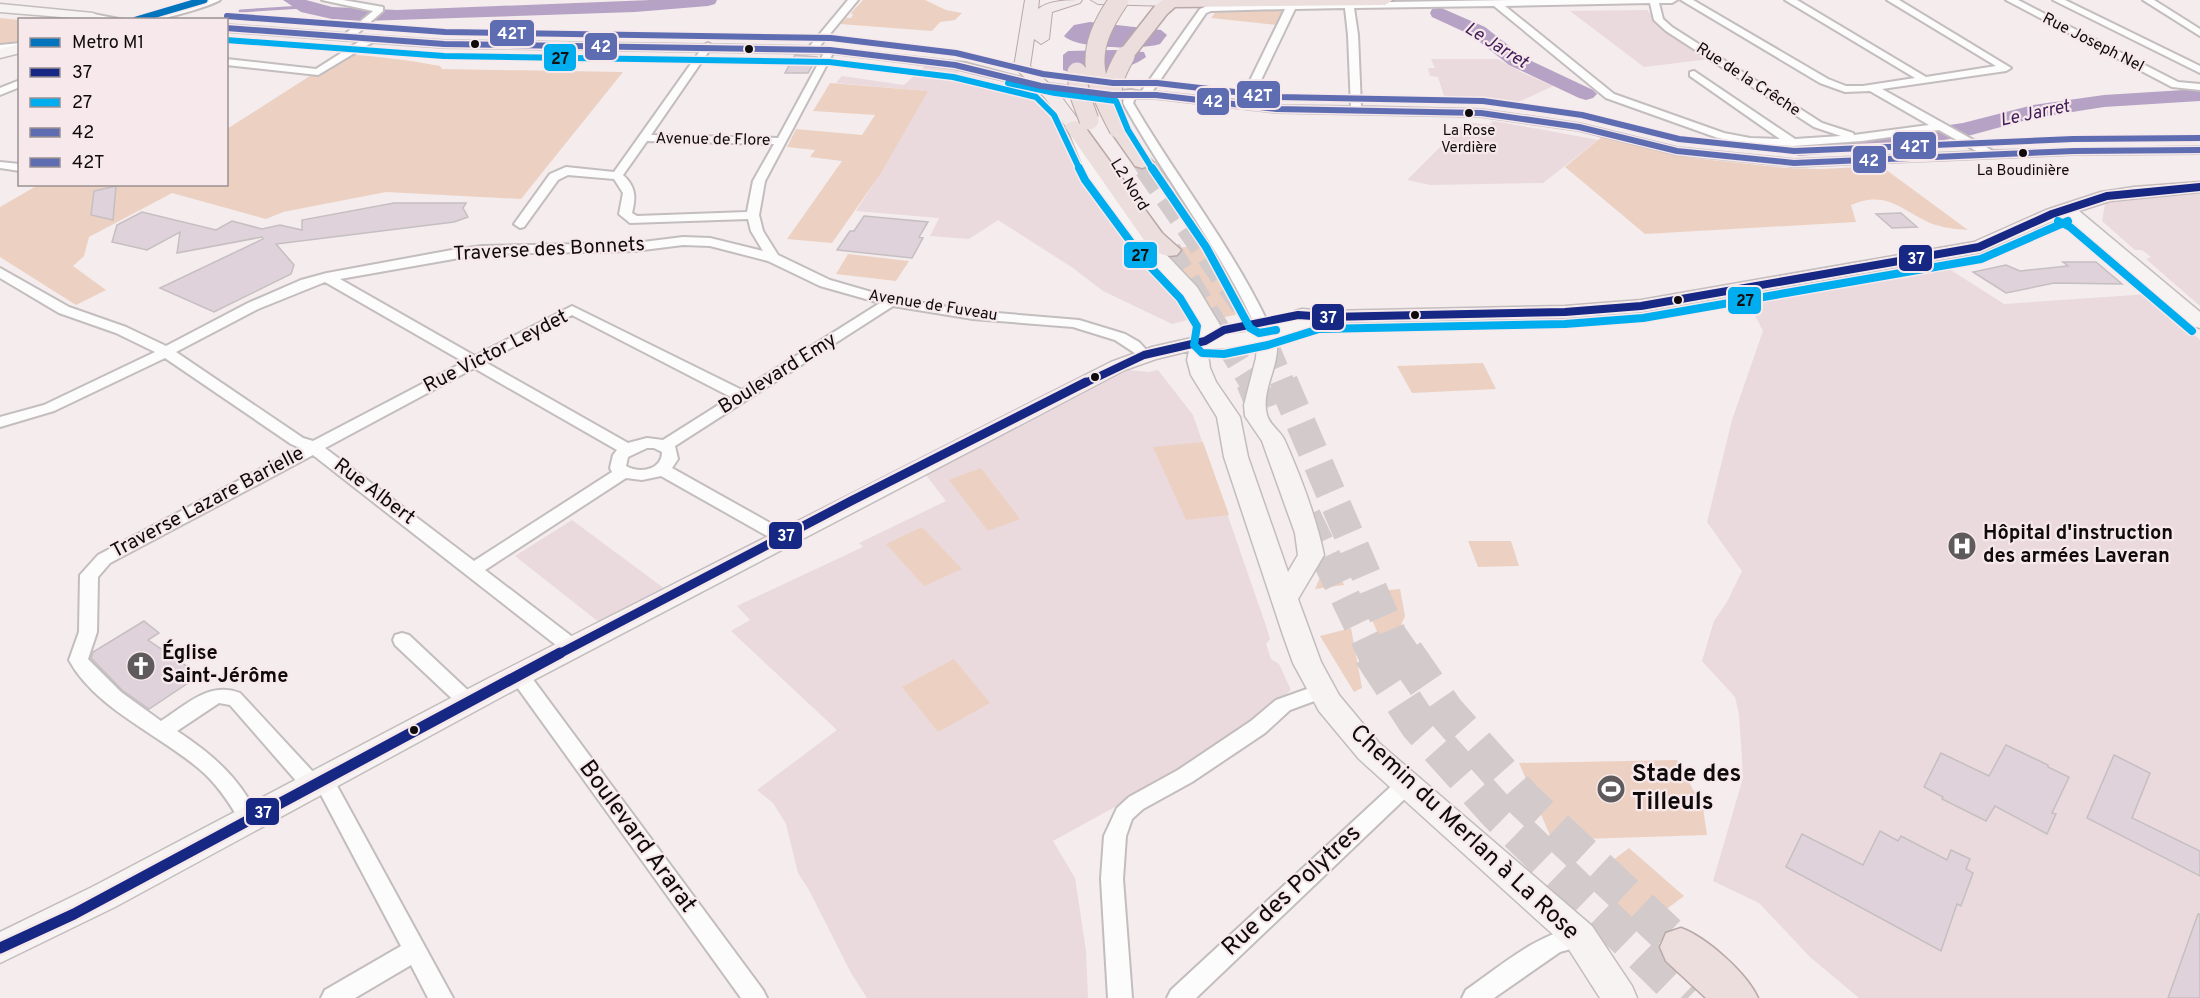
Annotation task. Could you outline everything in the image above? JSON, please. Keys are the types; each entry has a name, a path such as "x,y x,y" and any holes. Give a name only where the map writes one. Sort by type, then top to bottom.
{"highway":[{"path":"1089,16 1099,0"},
{"path":"1119,0 1110,11 1096,40 1094,58 1095,75 1100,94 1119,129"},
{"path":"1119,129 1110,97 1110,83 1125,56 1168,5 1384,0"},
{"path":"1078,50 1082,123 1154,238 1169,250"},
{"name":"L2 Nord","path":"1119,129 1142,162"},
{"path":"1681,947 1736,998"}],"main road":[{"path":"1032,0 1022,67 1082,123"},
{"path":"1037,81 1045,9 1075,0"},
{"path":"1099,0 1168,5"}],"street":[{"path":"160,18 170,12 215,0"},
{"path":"327,0 377,13 346,38"},
{"path":"812,49 853,0"},
{"name":"Rue de la Crêche","path":"1654,0 1659,20 1668,29 1818,125 1862,138"},
{"path":"1145,94 1205,9 1672,0"},
{"path":"1686,0 1824,81 1845,88 1872,88 2006,68 1892,0"},
{"path":"1790,0 1923,79"},
{"name":"Rue Joseph Nel","path":"2011,0 2176,85 2200,87"},
{"path":"2058,0 2200,70"},
{"path":"2148,0 2200,33"},
{"path":"1497,3 1617,101 1722,136 1750,141 1794,142 1862,138 1945,128"},
{"path":"1348,6 1353,35 1356,109"},
{"path":"1243,106 1291,7"},
{"path":"0,8 89,18"},
{"path":"0,13 44,18"},
{"path":"228,28 422,44 583,47 708,46 830,50 954,65 1112,95 1145,94 1243,106 1457,111 1520,117 1579,127 1677,151 1794,163 1990,154 2200,150"},
{"path":"228,62 318,72 370,39"},
{"path":"617,176 708,46"},
{"path":"0,48 18,47"},
{"path":"0,54 18,48"},
{"path":"773,258 757,231 753,215 759,181 830,50"},
{"path":"0,62 18,58"},
{"path":"1694,74 1794,142"},
{"path":"0,92 18,84"},
{"path":"1872,88 1990,154"},
{"path":"1131,93 1128,103 1146,136 1220,244 1267,342 1264,373 1253,404 1261,428 1273,439 1307,533 1311,555 1285,599"},
{"name":"Chemin du Merlan à La Rose","path":"1082,123 1095,173 1154,253 1190,291 1210,325 1197,358 1205,385 1226,411 1232,427 1231,440 1236,457 1296,635 1321,691 1350,730 1406,785 1580,937 1620,998"},
{"name":"Avenue de Flore","path":"643,138 782,141"},
{"path":"0,165 18,168"},
{"path":"520,224 554,177 566,171 617,176 629,189 630,197 625,214 634,220 753,215"},
{"path":"0,948 74,914 468,702 782,537 1144,355 1205,341 1224,342 1262,328 1317,317 1565,312 1641,306 1979,247 2063,210 2107,196 2200,187"},
{"path":"2063,210 2077,217 2200,322"},
{"name":"Traverse des Bonnets","path":"0,422 50,408 166,352 253,306 306,283 327,277 482,250 635,247 683,241 710,242 773,258"},
{"name":"Avenue de Fuveau","path":"773,258 825,283 891,302 973,315 1074,323 1120,337 1134,345 1144,355"},
{"path":"0,272 64,310 121,330 166,352"},
{"path":"327,277 627,450"},
{"name":"Boulevard Emy","path":"665,446 891,302"},
{"name":"Rue Victor Leydet","path":"315,447 572,310 741,396"},
{"name":"Rue Albert","path":"166,352 297,441 315,447 354,480 475,568 572,647"},
{"path":"647,443 665,446 670,450 672,456 662,469 642,476 623,472 618,468 618,462 627,450 647,443"},
{"name":"Traverse Lazare Barielle","path":"161,731 97,683 78,660 88,632 89,575 104,559 315,447"},
{"path":"662,469 782,537"},
{"path":"475,568 623,472"},
{"path":"402,640 468,702"},
{"name":"Boulevard Ararat","path":"519,675 755,998"},
{"path":"1120,998 1112,879 1115,836 1124,814 1136,803 1185,776 1258,727 1283,705 1321,691"},
{"path":"249,819 231,788 208,764 180,742 161,731 212,698 221,695 237,700 318,782 441,998"},
{"name":"Rue des Polytres","path":"1179,998 1406,785"},
{"path":"1474,998 1552,945 1561,940 1580,937"},
{"path":"333,998 415,950"}],"shaded area":[{"path":"863,0 925,0 946,10 962,13 955,20 940,22 932,31 840,24 846,18 851,18 853,15 851,13"},
{"path":"1280,9 1284,11 1276,25 1211,18 1215,13 1212,12 1213,10"},
{"path":"1647,10 1661,26 1710,59 1644,67 1570,11"},
{"path":"0,18 18,20 18,41 0,44"},
{"path":"1090,22 1161,30 1167,35 1160,44 1125,48 1082,44 1064,36 1074,25"},
{"path":"1068,51 1144,52 1146,57 1118,70 1094,74 1072,73 1063,70 1063,55"},
{"path":"348,54 417,62 440,66 442,69 623,72 521,199 386,192 283,212 266,219 172,193 89,237 84,256 73,266 106,290 76,305 0,257 0,207 36,186 228,186 228,128"},
{"path":"1431,59 1498,59 1553,86 1512,105 1446,102 1438,77 1430,76 1428,68 1435,68"},
{"path":"925,66 958,71 1018,88 1030,96 1028,98 1031,101 1037,100 1056,113 1088,181 1142,258 1172,291 1188,320 1172,324 1103,291 1073,268 998,220 969,239 930,236 939,218 856,211 880,174 927,91 836,83 842,76 904,85"},
{"path":"830,83 928,91 881,173 832,243 787,239 842,161 810,157 815,150 787,147 796,129 862,135 875,115 813,111"},
{"path":"1493,121 1598,140 1543,183 1431,185 1407,180 1465,122 1490,125"},
{"path":"1603,136 1660,152 1693,158 1786,168 1881,166 1968,230 1935,225 1892,203 1874,200 1851,205 1856,222 1645,234 1565,167"},
{"path":"2200,193 2200,306 2146,259 2151,257 2142,250 2135,250 2102,221 2105,204 2122,199"},
{"path":"1213,243 1221,257 1222,266 1248,312 1216,319 1157,251"},
{"path":"848,254 909,261 896,281 836,274"},
{"name":"Hôpital d'instruction des armées Laveran","path":"1943,265 2004,304 2149,294 2200,340 2200,998 1859,998 1810,957 1759,903 1713,881 1743,778 1739,714 1735,697 1702,661 1714,621 1727,602 1742,571 1707,522 1732,420 1763,331 1747,300 1761,298 1766,301 1789,297 1787,294"},
{"path":"1483,363 1496,389 1412,393 1397,366"},
{"path":"1129,370 1149,372 1158,370 1193,415 1266,626 1270,639 1266,644 1271,659 1279,664 1291,690 1256,721 1184,769 1053,841 1075,878 1086,951 1088,998 867,998 851,973 798,873 786,824 773,803 757,790 837,730 731,631 750,620 737,606 863,547 859,543 946,501 926,475"},
{"path":"1203,442 1229,515 1186,520 1153,447"},
{"path":"981,468 1020,519 988,531 949,480"},
{"path":"572,520 665,589 600,623 515,556"},
{"path":"922,527 962,569 924,586 886,544"},
{"path":"1468,541 1511,541 1519,566 1478,567"},
{"path":"1328,558 1334,559 1344,585 1315,589"},
{"path":"1400,589 1405,616 1388,656 1360,593"},
{"path":"1351,628 1362,688 1354,692 1320,636"},
{"path":"954,659 990,703 938,732 902,687"},
{"name":"Stade des Tilleuls","path":"1677,760 1703,808 1707,835 1552,840 1519,763"},
{"path":"1629,848 1684,896 1640,929 1587,880"}],"building":[{"path":"795,55 817,57 808,73 785,73"},
{"path":"116,186 113,220 91,215 94,191"},
{"path":"394,203 466,203 463,208 468,217 454,222 276,244 294,265 291,274 214,312 160,288 263,239 262,237 177,253 180,232 147,250 112,242 117,225 142,212 216,230 232,221 262,229 280,225 302,230 302,220"},
{"path":"1901,213 1917,227 1892,228 1876,214"},
{"path":"864,216 928,222 919,237 923,238 912,258 837,250"},
{"path":"2063,262 2096,262 2122,284 2054,283 2006,293 1973,272 2006,265 2020,271 2068,266"},
{"name":"Église Saint-Jérôme","path":"144,621 159,633 148,640 200,675 149,709 122,690 91,658 93,652"},
{"path":"2006,745 2069,777 2052,813 2056,814 2047,834 1995,806 1986,821 1942,799 1943,797 1924,787 1941,753 1989,776"},
{"path":"2114,755 2150,773 2132,818 2200,851 2200,876 2087,818"},
{"path":"1880,831 1898,841 1901,836 1947,860 1951,850 1970,859 1966,869 1973,873 1961,906 1957,904 1941,951 1786,867 1802,834 1863,865"},
{"path":"2198,914 2200,914 2200,998 2168,998"}],"waterway":[{"name":"Le Jarret","path":"292,0 308,8 332,13 397,16 635,7 708,0"},
{"path":"240,11 303,7"},
{"name":"Le Jarret","path":"1439,13 1478,31 1516,61 1586,94"},
{"name":"Le Jarret","path":"1799,149 1882,142 1964,130 2033,112 2104,101 2200,95"}],"tunnel":[{"path":"1142,162 1147,170"},
{"path":"1146,168 1260,330 1283,384"},
{"path":"1169,250 1251,383"},
{"path":"1283,382 1392,635 1406,655"},
{"path":"1251,383 1266,419"},
{"path":"1306,516 1372,653"},
{"path":"1372,653 1419,725 1499,814 1688,998"},
{"path":"1405,653 1445,711 1524,800 1681,947"}],"metro line":[{"name":"M1","path":"143,18 204,0"}],"transit line":[{"name":"42T","path":"227,16 445,32 831,38 956,53 1043,74 1113,83 1157,83 1278,97 1483,101 1582,115 1679,139 1794,151 2073,139 2200,138"},
{"name":"42","path":"228,28 444,44 830,50 955,65 1041,86 1112,95 1156,95 1277,109 1481,113 1579,127 1677,151 1794,163 2074,151 2200,150"},
{"name":"27","path":"228,40 444,56 829,62 953,77 1036,97 1054,115 1085,180 1144,260 1180,298 1197,326 1194,345 1202,353 1224,354 1268,345 1319,329 1565,324 1643,318 1981,259 2068,221"},
{"name":"27","path":"1008,83 1055,93 1116,101 1119,113 1128,130 1206,247 1250,328 1259,333 1276,330"},
{"name":"37","path":"0,948 74,914 410,732 851,501 1144,355 1205,341 1224,330 1298,315 1328,317 1565,312 1641,306 1979,247 2052,214 2107,196 2200,187"},
{"name":"27","path":"2058,221 2070,227 2192,331"}],"place":[{"name":"La Rose Verdière","path":"1469,113"},
{"name":"La Boudinière","path":"2023,153"},
{"name":"Hôpital d'instruction des armées Laveran","path":"1962,546"},
{"name":"Église Saint-Jérôme","path":"141,666"},
{"name":"Stade des Tilleuls","path":"1611,789"}]}
